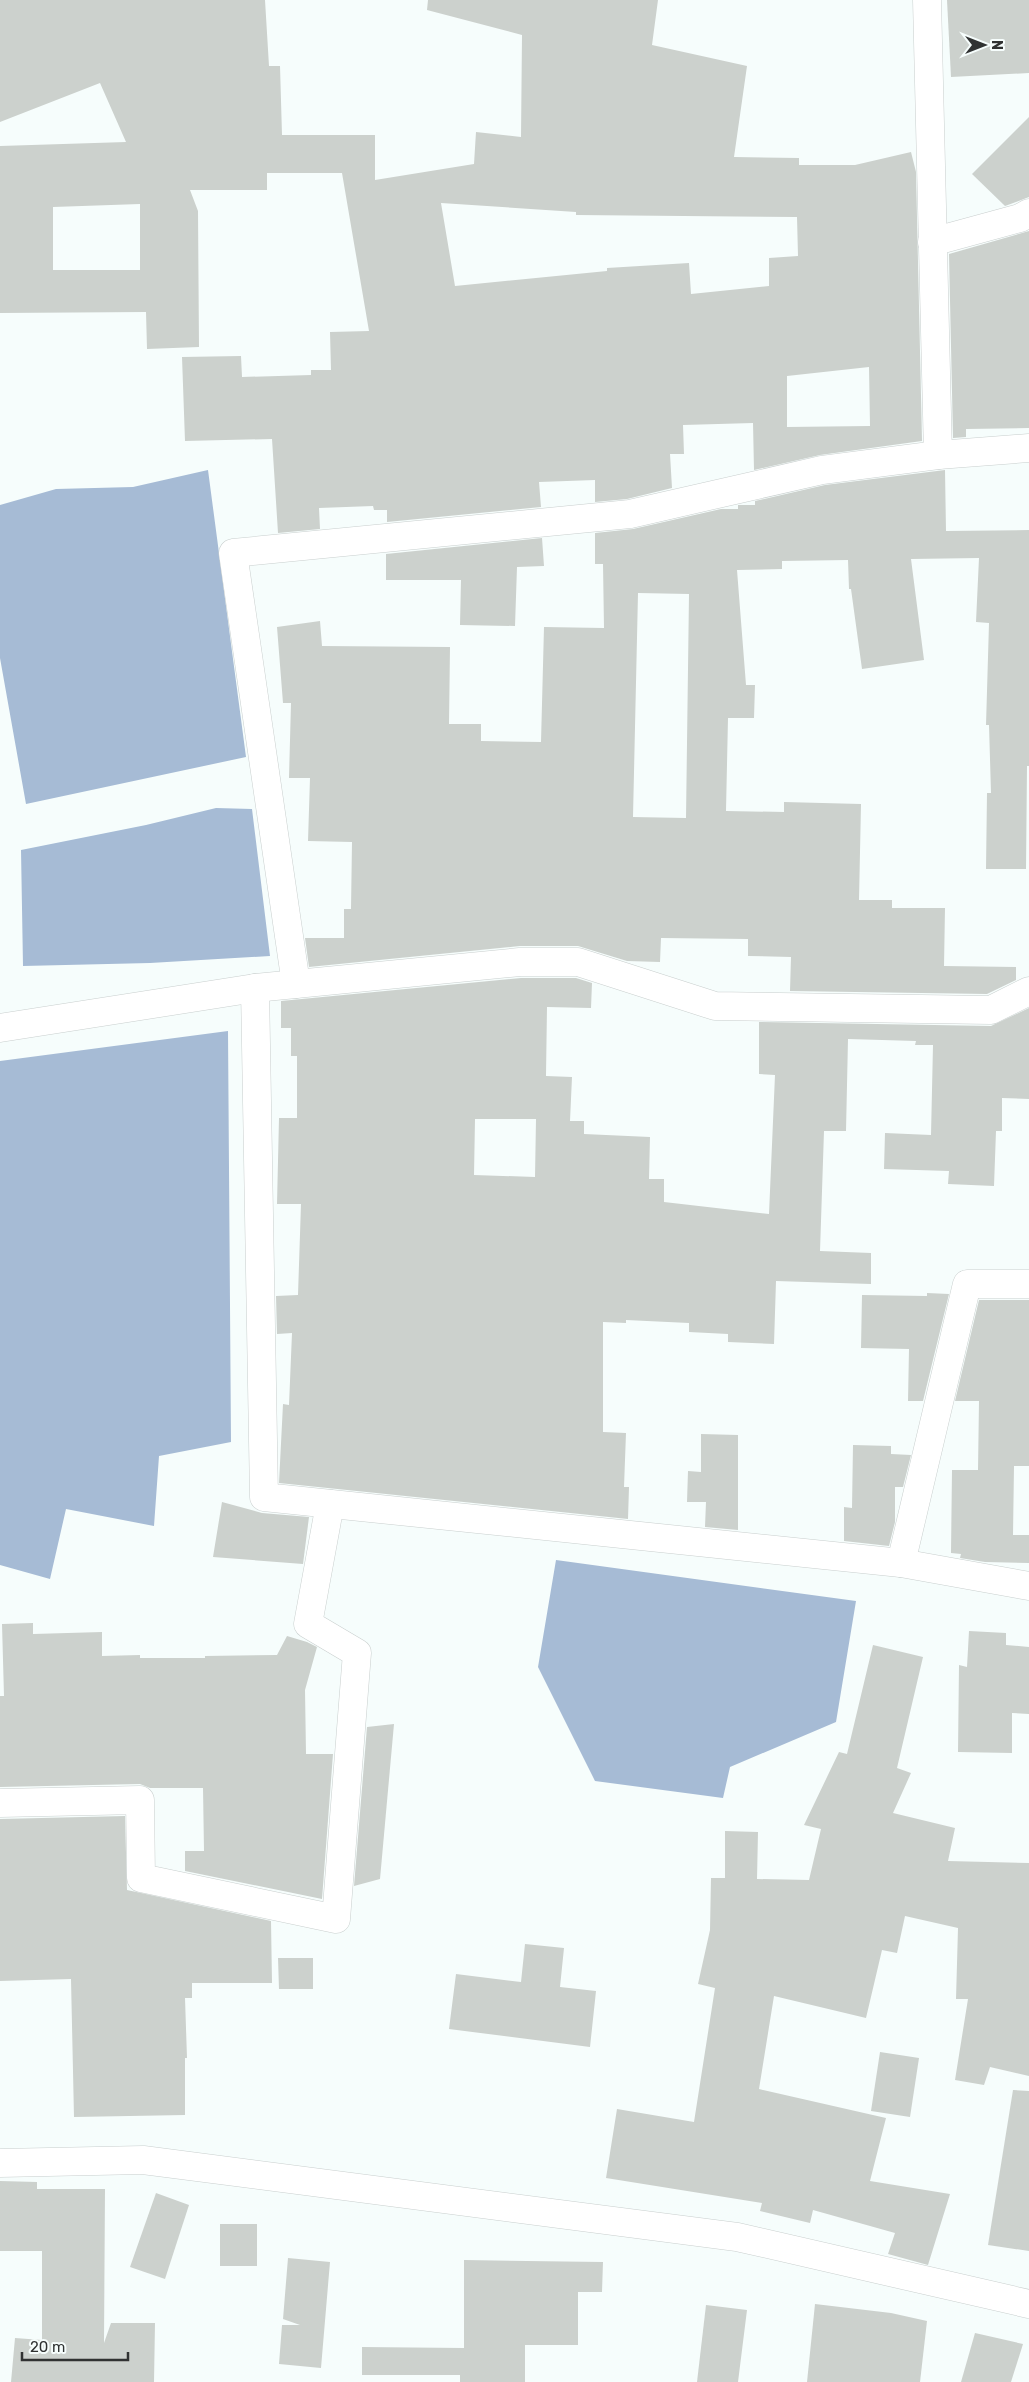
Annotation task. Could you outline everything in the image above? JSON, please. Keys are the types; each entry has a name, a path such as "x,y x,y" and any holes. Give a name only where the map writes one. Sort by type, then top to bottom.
{"street":[{"path":"927,0 938,456"},
{"path":"932,242 1029,214"},
{"path":"296,984 233,553 630,514 822,470 938,456 1029,448"},
{"path":"0,1028 255,988 520,962 578,962 715,1006 990,1010 1029,991"},
{"path":"255,988 264,1497 901,1563 1029,1586"},
{"path":"901,1563 967,1284 1029,1284"},
{"path":"0,1803 140,1800 141,1878 336,1919 356,1653 308,1624 330,1504"},
{"path":"0,2163 142,2160 737,2237 1029,2304"}],"water":[{"path":"208,470 246,757 26,804 0,658 0,505 56,489 133,487"},
{"path":"216,808 252,809 270,956 150,963 23,966 21,850 146,825"},
{"path":"228,1031 231,1442 159,1456 154,1526 66,1509 50,1579 0,1565 0,1061"},
{"path":"556,1560 856,1601 836,1722 730,1767 723,1798 595,1781 538,1667"}],"building":[{"path":"0,0 265,0 269,66 280,66 282,135 375,135 375,180 474,164 476,132 521,137 522,35 427,10 428,0 658,0 652,45 747,66 734,157 799,158 799,165 855,165 911,152 916,172 922,441 820,455 754,470 753,423 683,425 684,454 670,454 672,488 627,499 595,502 595,480 539,482 541,507 387,522 387,510 374,510 373,506 319,508 320,529 278,533 272,439 185,441 182,357 241,356 242,377 311,375 311,370 331,370 330,332 369,331 342,173 267,173 267,190 190,190 198,211 199,347 147,349 146,312 0,313 0,146 126,142 100,83 0,122","holes":["441,203 576,212 576,215 797,217 798,256 769,258 769,286 691,294 689,263 607,268 607,271 455,286","140,204 140,270 53,270 53,207","869,367 870,426 787,427 787,376"]},
{"path":"947,0 1029,0 1029,73 951,77"},
{"path":"1029,117 1029,197 1005,206 972,174"},
{"path":"1029,231 1029,428 966,429 966,437 953,438 949,254"},
{"path":"945,470 946,531 1029,530 1029,766 1027,766 1026,869 986,869 987,793 991,793 989,725 986,725 989,623 976,622 979,558 911,559 924,660 862,669 851,589 849,589 848,560 782,561 782,569 737,570 746,685 755,685 754,718 728,718 726,811 784,812 784,802 861,804 859,900 892,900 892,908 945,908 944,966 1016,967 1016,980 987,994 790,991 791,957 748,956 748,939 661,938 660,962 627,961 578,946 520,946 309,967 305,938 344,938 344,909 351,909 352,842 308,841 310,778 289,778 291,703 283,703 277,627 320,621 322,646 450,647 449,724 481,724 481,741 541,742 544,627 604,628 603,564 595,564 595,533 633,529 721,509 738,509 738,505 755,505 755,501 825,485","holes":["638,593 689,594 686,818 633,817"]},
{"path":"542,538 544,566 517,567 515,626 460,625 461,580 386,580 386,554"},
{"path":"521,978 576,978 592,983 591,1008 547,1007 546,1076 572,1077 570,1121 584,1121 584,1134 650,1137 649,1179 664,1179 664,1202 769,1214 775,1075 759,1074 759,1022 991,1026 1029,1008 1029,1099 1002,1098 1002,1131 996,1131 994,1186 948,1184 949,1171 884,1169 885,1133 931,1135 933,1045 915,1045 916,1041 848,1039 846,1131 824,1131 820,1251 871,1253 871,1284 776,1281 774,1344 728,1342 728,1334 689,1332 689,1323 626,1320 626,1323 603,1322 603,1432 626,1433 624,1487 629,1487 628,1519 279,1483 283,1404 289,1405 292,1333 277,1334 276,1296 298,1295 301,1204 277,1204 279,1118 297,1118 297,1056 291,1056 291,1028 281,1028 281,1001","holes":["475,1119 536,1119 535,1177 474,1175"]},
{"path":"927,1293 949,1294 923,1401 908,1401 909,1349 861,1348 862,1295 927,1296"},
{"path":"979,1300 1029,1300 1029,1466 1014,1466 1013,1535 1029,1535 1029,1563 985,1562 960,1558 961,1554 951,1553 952,1470 978,1470 979,1401 955,1401"},
{"path":"701,1434 738,1435 738,1530 705,1527 706,1502 687,1502 688,1471 701,1472"},
{"path":"853,1445 891,1446 891,1454 911,1455 903,1487 895,1487 895,1522 889,1546 844,1541 844,1507 852,1508"},
{"path":"222,1502 262,1513 309,1517 303,1564 213,1557"},
{"path":"33,1623 33,1634 102,1632 102,1656 140,1655 140,1658 205,1658 205,1656 277,1655 287,1636 317,1647 305,1690 306,1754 333,1754 322,1899 185,1871 185,1851 204,1851 203,1788 150,1788 140,1784 0,1787 0,1696 4,1696 2,1624"},
{"path":"969,1631 1006,1633 1006,1645 1029,1647 1029,1714 1012,1713 1012,1753 958,1752 959,1665 967,1667"},
{"path":"873,1645 923,1657 897,1768 911,1773 893,1813 955,1828 948,1861 1029,1863 1029,2076 990,2067 984,2085 955,2080 968,1999 956,1999 958,1928 905,1916 897,1953 882,1950 866,2018 774,1996 759,2089 886,2118 870,2181 950,2194 928,2265 888,2254 895,2233 813,2210 810,2223 760,2211 762,2203 606,2178 617,2109 694,2122 715,1988 698,1984 710,1930 711,1878 725,1878 725,1831 758,1832 757,1879 809,1880 821,1829 804,1825 839,1752 847,1754"},
{"path":"394,1724 380,1879 354,1886 367,1727"},
{"path":"125,1816 127,1890 271,1921 272,1983 192,1983 192,1998 185,1998 187,2058 185,2058 185,2115 74,2117 71,1979 0,1981 0,1819"},
{"path":"525,1944 564,1948 560,1987 596,1991 590,2047 449,2029 456,1974 521,1982"},
{"path":"278,1958 313,1958 313,1989 279,1989"},
{"path":"880,2052 919,2058 910,2117 871,2111"},
{"path":"1013,2090 1029,2091 1029,2251 988,2245"},
{"path":"0,2181 37,2182 37,2189 105,2189 104,2343 111,2323 155,2323 154,2382 11,2382 15,2338 42,2340 42,2251 0,2251"},
{"path":"156,2193 189,2205 165,2279 130,2267"},
{"path":"220,2224 257,2224 257,2266 220,2266"},
{"path":"288,2258 330,2262 321,2368 279,2364 282,2325 300,2325 283,2319"},
{"path":"464,2260 603,2262 602,2292 578,2292 578,2345 525,2345 525,2382 460,2382 460,2375 362,2375 362,2347 464,2348"},
{"path":"815,2304 891,2313 927,2321 920,2382 807,2382"},
{"path":"706,2305 747,2310 738,2382 697,2382"},
{"path":"975,2333 1023,2344 1011,2382 961,2382"}]}
